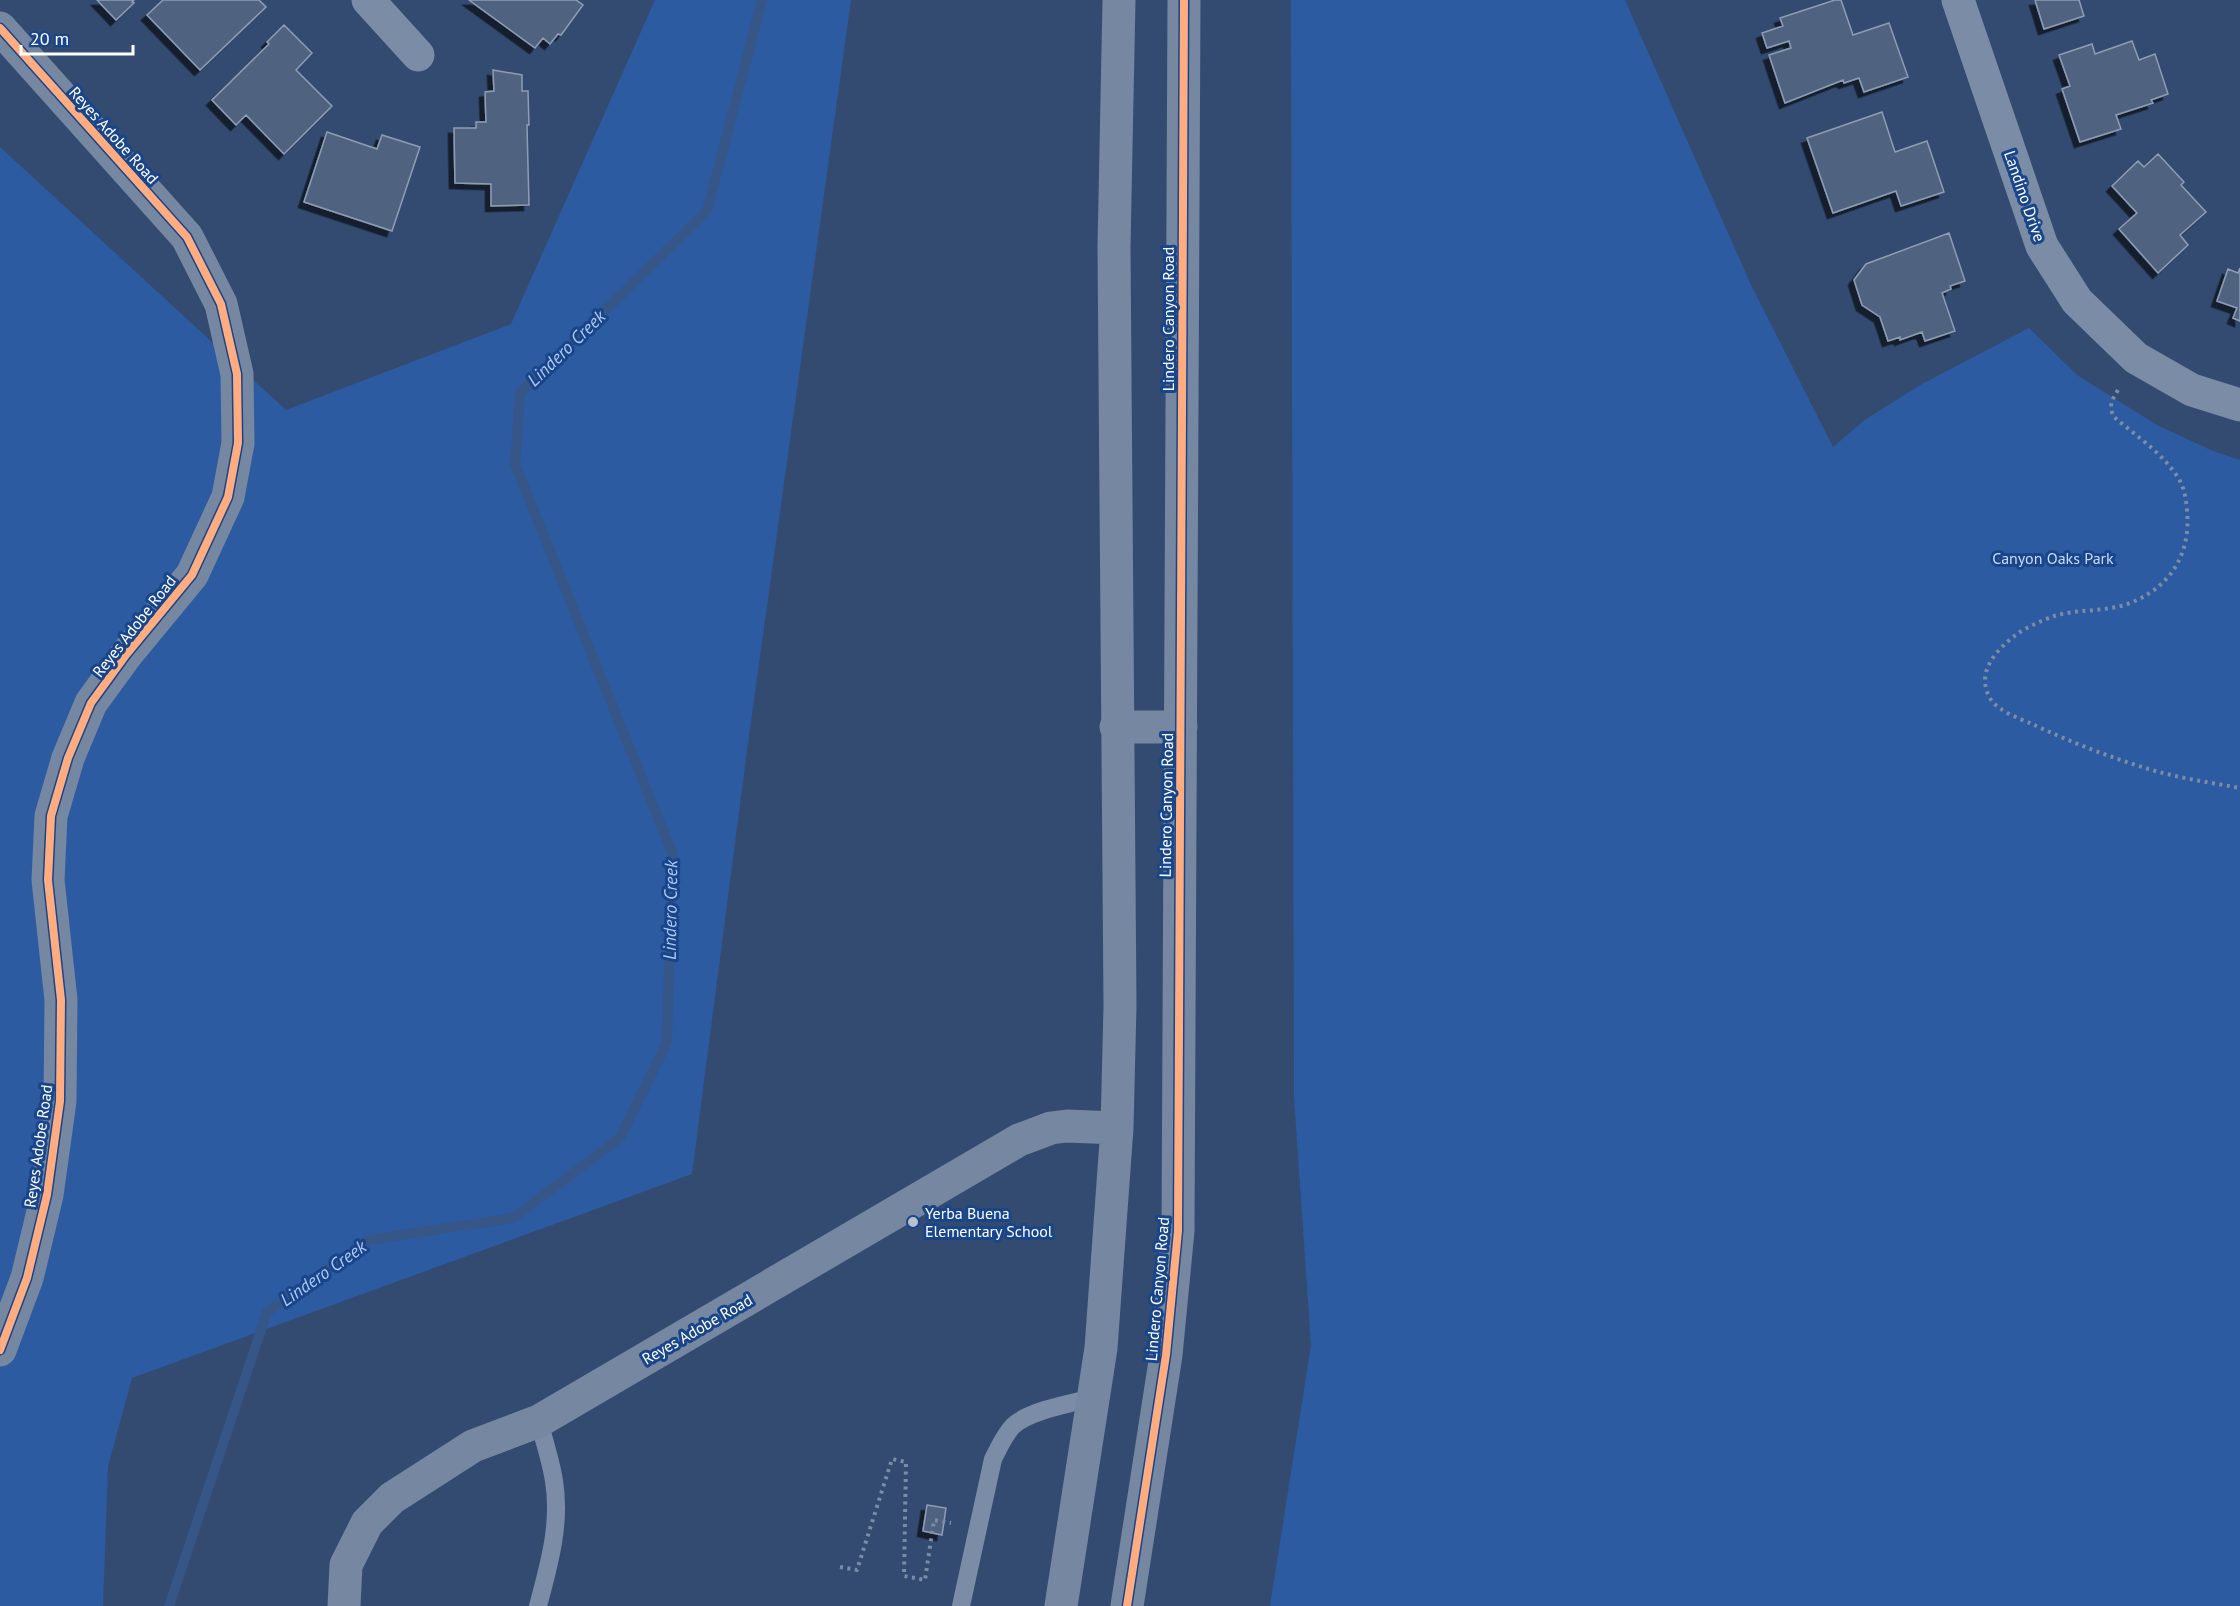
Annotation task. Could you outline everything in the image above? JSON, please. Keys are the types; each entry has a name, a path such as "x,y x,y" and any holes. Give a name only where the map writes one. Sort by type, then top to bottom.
{"main road":[{"path":"1061,1606 1101,1348 1117,1128 1120,1006 1114,247 1119,0"},
{"name":"Lindero Canyon Road","path":"1127,1606 1166,1355 1178,1231 1184,0"},
{"name":"Reyes Adobe Road","path":"0,28 187,237 221,304 237,374 238,443 228,497 192,575 126,654 92,703 68,758 51,816 48,880 61,1000 60,1101 47,1195 27,1278 0,1350"},
{"path":"1116,727 1181,727"},
{"name":"Reyes Adobe Road","path":"344,1606 346,1565 367,1523 392,1498 473,1446 539,1421 1019,1140 1051,1128 1067,1126 1117,1128"}],"street":[{"path":"368,0 418,55"},
{"name":"Landino Drive","path":"1958,0 2042,246 2077,301 2136,358 2192,390 2240,405"}],"lane":[{"path":"961,1606 993,1459 1014,1425 1043,1410 1093,1398"},
{"path":"538,1606 554,1541 556,1513 554,1481 539,1421"}],"path":[{"path":"2136,358 2111,402 2110,409 2114,417 2160,456 2178,476 2186,496 2189,527 2184,551 2175,568 2156,590 2133,602 2117,607 2054,616 2018,633 1997,651 1986,667 1985,686 1990,700 2004,711 2076,744 2161,772 2240,788"},
{"path":"840,1567 857,1570 892,1459 906,1462 904,1576 925,1580 934,1520 978,1527"}],"green space":[{"path":"655,0 851,0 748,743 692,1174 132,1378 108,1466 103,1606 0,1606 0,147 286,410 511,324"},
{"name":"Canyon Oaks Park","path":"1291,0 1625,0 1751,285 1833,447 1866,419 1922,384 2029,328 2077,375 2157,425 2213,451 2240,460 2240,1606 1270,1606 1311,1345 1294,1097"}],"building":[{"path":"97,0 134,0 132,2 134,3 116,20"},
{"path":"163,0 259,0 266,7 200,70 147,15"},
{"path":"469,0 576,0 583,5 561,35 558,34 550,44 543,38 535,48"},
{"path":"1841,0 1853,35 1889,23 1908,77 1864,92 1859,78 1844,83 1843,80 1785,103 1769,55 1791,48 1789,41 1767,48 1762,33 1783,26 1780,18"},
{"path":"2035,0 2079,0 2084,16 2044,29"},
{"path":"284,25 312,53 296,70 332,106 284,154 246,115 236,125 212,100 269,44 267,42"},
{"path":"2132,41 2139,60 2155,54 2168,94 2151,100 2153,103 2116,115 2121,129 2080,142 2062,89 2070,86 2059,55 2092,44 2095,54"},
{"path":"493,70 522,75 522,91 528,91 529,205 491,206 491,184 455,183 454,128 476,128 476,122 486,122 485,92 494,91"},
{"path":"1882,112 1895,152 1927,141 1944,192 1901,206 1896,191 1833,213 1807,138"},
{"path":"327,132 377,149 382,135 420,147 392,231 304,202"},
{"path":"2158,154 2184,182 2181,185 2206,212 2180,235 2188,245 2158,273 2119,229 2137,213 2112,186 2138,161 2144,167"},
{"path":"1949,233 1965,281 1950,286 1951,289 1942,293 1955,331 1925,341 1922,332 1900,340 1900,337 1888,341 1880,317 1862,305 1854,280 1866,264"},
{"path":"2240,268 2240,321 2233,318 2237,308 2217,301 2228,269 2238,273"},
{"path":"927,1505 946,1508 942,1535 923,1531"}],"waterway":[{"name":"Lindero Creek","path":"169,1606 267,1312 368,1240 513,1218 620,1138 667,1042 672,853 515,464 520,393 707,211 762,0"}],"cycle path":[{"path":"1127,1606 1166,1355 1178,1231 1184,0"},
{"path":"0,28 187,237 221,304 237,374 238,443 228,497 192,575 126,655 91,703 68,758 51,816 48,880 61,1000 60,1101 47,1195 27,1278 0,1350"}],"place":[{"name":"Yerba Buena Elementary School","path":"913,1222"}]}
